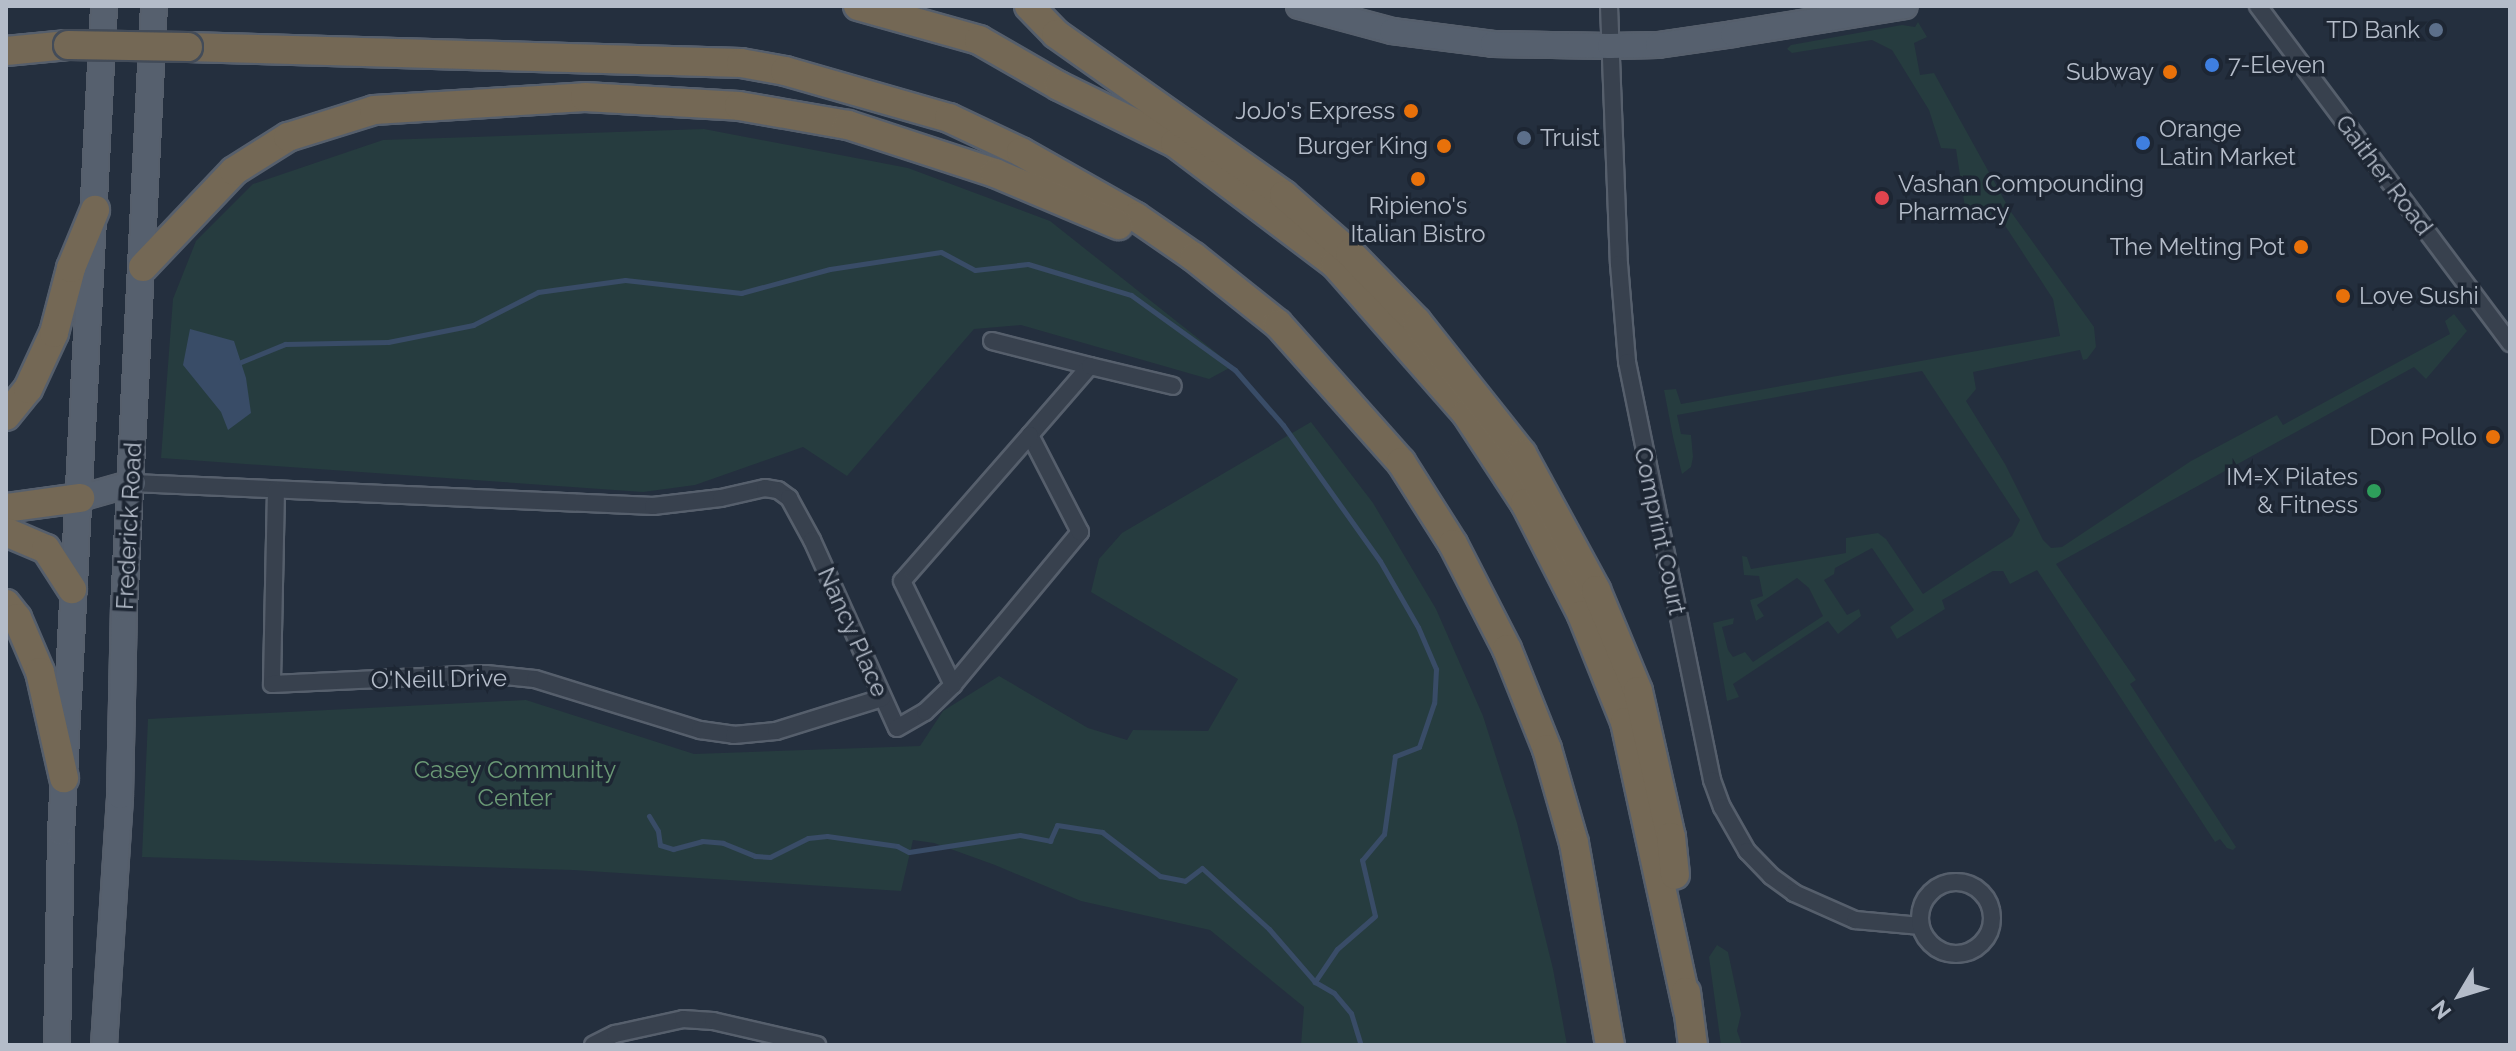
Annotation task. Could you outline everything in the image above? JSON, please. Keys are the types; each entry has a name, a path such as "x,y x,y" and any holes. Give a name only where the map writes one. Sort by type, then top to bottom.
{"highway":[{"path":"858,6 979,40 1059,86 1175,143 1335,264 1466,413 1525,503 1582,615 1625,722 1688,1010"},
{"path":"1029,6 1056,34 1284,195 1350,253 1417,322 1522,454 1596,590 1638,691 1671,837 1693,1045"},
{"path":"6,44 741,63 785,71 949,118 1021,152 1136,217 1194,257 1278,324 1401,462 1453,544 1507,649 1547,749 1574,843 1610,1045"},
{"path":"6,51 68,45"},
{"path":"143,267 234,171 288,137 374,110 585,97 739,106 848,125 995,173 1194,257"},
{"path":"6,416 28,389 54,333 71,268 95,210"},
{"path":"6,508 80,498"},
{"path":"6,532 46,549 72,589"},
{"path":"6,604 17,618 40,672 64,778"}],"main road":[{"name":"Frederick Road","path":"57,1045 72,589 80,498 104,6"},
{"name":"Frederick Road","path":"104,1045 120,796 124,608 133,483 154,6"},
{"path":"1299,6 1392,31 1493,44 1610,46 1703,39 1905,6"},
{"path":"80,498 133,483"}],"street":[{"name":"Comprint Court","path":"1609,6 1619,264 1627,362 1712,780 1722,807 1747,851 1794,893 1855,920 1921,926"},
{"name":"Gaither Road","path":"2258,6 2510,343"},
{"path":"992,341 1173,386"},
{"path":"953,685 902,581 1090,366"},
{"name":"Nancy Place","path":"276,490 653,506 721,498 765,488 778,490 789,498 812,540 897,728 925,712 953,685 1080,532 1030,435"},
{"path":"133,483 276,490"},
{"name":"O'Neill Drive","path":"276,490 272,684 486,674 535,679 700,730 734,735 789,728 882,698"},
{"path":"1946,883 1967,884 1985,897 1990,906 1987,935 1976,948 1963,953 1937,949 1921,926 1920,915 1927,895 1946,883"},
{"path":"593,1045 615,1034 683,1019 713,1021 817,1045"}],"green space":[{"path":"1918,22 1927,37 1914,43 1920,75 1934,73 2011,212 2094,327 2096,347 2087,359 2083,360 2080,350 1973,372 1976,389 1966,401 2005,464 2043,540 2051,548 2062,547 2191,461 2277,415 2283,425 2450,334 2445,321 2454,314 2467,331 2426,379 2414,367 2056,564 2136,680 2130,684 2236,847 2233,850 2220,839 2215,842 2037,570 2010,584 2003,571 1993,571 1942,600 1945,609 1897,639 1890,627 1914,610 1872,548 1835,568 1834,574 1824,580 1847,615 1859,609 1861,616 1838,634 1828,621 1733,684 1739,697 1727,701 1713,623 1734,618 1733,624 1722,627 1728,650 1733,657 1745,652 1753,662 1823,616 1809,588 1797,578 1757,605 1764,616 1756,621 1750,600 1763,596 1759,576 1744,575 1742,556 1747,557 1751,569 1846,553 1846,538 1878,533 1886,539 1923,594 2012,536 2020,520 1922,371 1677,415 1681,434 1691,435 1693,457 1691,467 1682,474 1673,437 1664,390 1676,389 1681,404 2060,336 2053,299 2004,224 1989,216 1954,219 1966,214 1956,149 1941,148 1929,110 1892,50 1872,40 1792,53 1787,49 1791,45 1902,25 1915,27"},
{"path":"704,129 908,168 1050,221 1233,366 1209,379 1021,325 974,329 847,476 803,447 695,485 643,492 161,458 173,299 196,241 253,184 383,140"},
{"name":"Casey Community Center","path":"1311,422 1373,503 1436,609 1483,716 1517,823 1553,969 1567,1045 1301,1045 1304,1007 1210,930 1081,901 995,865 934,843 913,840 901,891 573,870 142,857 148,719 526,700 694,754 920,746 943,711 999,676 1088,728 1127,740 1133,730 1208,731 1238,679 1091,592 1099,559 1122,533"},
{"path":"1717,945 1728,952 1741,1014 1737,1031 1742,1045 1721,1045 1709,957"}],"water":[{"path":"190,329 234,341 246,378 251,413 228,430 221,412 183,365"}],"waterway":[{"path":"241,362 285,344 388,342 473,325 538,292 625,280 741,293 830,269 941,252 975,270 1028,264 1131,295 1235,370 1283,425 1380,561 1418,627 1436,669 1434,703 1419,747 1395,756 1384,834 1362,860 1375,916 1337,949 1315,982"},
{"path":"649,816 658,831 660,845 673,849 702,841 723,843 755,856 770,857 808,838 827,836 897,846 909,852 1020,835 1050,841 1057,825 1102,832 1160,876 1185,881 1202,868 1269,929 1315,982 1334,993 1351,1013 1361,1045"}],"place":[{"name":"TD Bank","path":"2436,30"},
{"name":"7-Eleven","path":"2212,65"},
{"name":"Subway","path":"2170,72"},
{"name":"JoJo's Express","path":"1411,111"},
{"name":"Truist","path":"1524,138"},
{"name":"Orange Latin Market","path":"2143,143"},
{"name":"Burger King","path":"1444,146"},
{"name":"Ripieno's Italian Bistro","path":"1418,179"},
{"name":"Vashan Compounding Pharmacy","path":"1882,198"},
{"name":"The Melting Pot","path":"2301,247"},
{"name":"Love Sushi","path":"2343,296"},
{"name":"Don Pollo","path":"2493,437"},
{"name":"IM=X Pilates & Fitness","path":"2374,491"}]}
